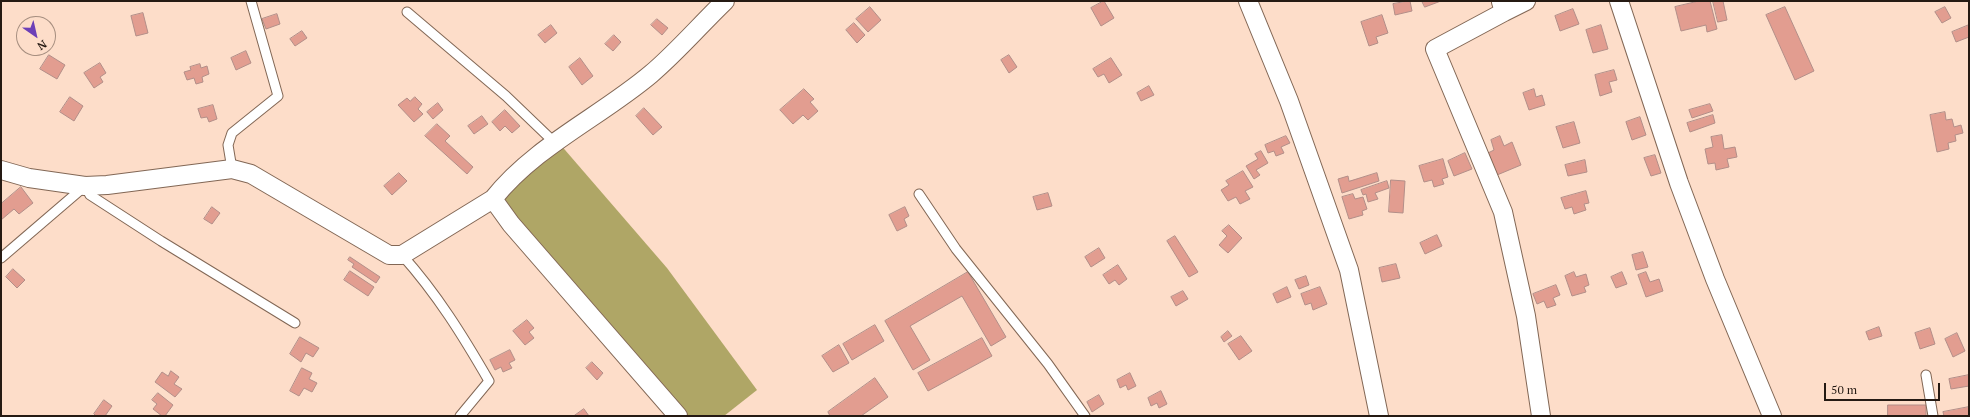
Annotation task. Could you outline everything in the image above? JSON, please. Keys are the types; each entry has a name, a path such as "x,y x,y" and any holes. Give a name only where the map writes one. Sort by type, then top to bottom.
{"street":[{"path":"1,170 29,178 86,186 107,185 232,168 251,174 389,255 402,255 494,199 508,181 555,143 651,74 725,1"},
{"path":"1248,1 1289,101 1349,270 1379,416"},
{"path":"1526,1 1502,6 1435,49 1503,212 1526,316 1541,416"},
{"path":"1619,1 1679,183 1715,279 1772,416"},
{"path":"494,199 511,224 678,416"}],"lane":[{"path":"232,168 228,145 232,133 278,96 251,1"},
{"path":"407,12 506,96 555,143"},
{"path":"1,258 86,186 90,195 295,323"},
{"path":"919,194 956,249 1048,364 1086,416"},
{"path":"402,255 424,280 455,324 489,381 460,416"},
{"path":"1926,375 1933,416"}],"shaded area":[{"path":"559,143 667,268 757,390 724,416 680,416 496,199"}],"building":[{"path":"1104,1 1114,18 1101,26 1091,8"},
{"path":"1410,1 1412,11 1395,15 1393,4"},
{"path":"1422,1 1441,1 1425,7"},
{"path":"1699,1 1710,1 1717,29 1707,32 1706,25 1681,31 1675,7"},
{"path":"1713,1 1723,1 1727,20 1718,22"},
{"path":"870,7 881,20 868,32 856,19"},
{"path":"1785,7 1814,71 1795,80 1766,15"},
{"path":"1945,7 1951,18 1942,23 1935,12"},
{"path":"1573,9 1579,24 1560,31 1555,16"},
{"path":"143,13 148,33 136,36 131,16"},
{"path":"277,14 280,24 266,29 262,19"},
{"path":"1382,15 1388,33 1376,37 1378,43 1369,46 1361,22"},
{"path":"657,19 668,28 662,35 651,25"},
{"path":"854,23 865,35 857,43 846,30"},
{"path":"551,25 557,33 545,43 538,35"},
{"path":"1601,25 1608,49 1593,53 1586,30"},
{"path":"1969,25 1969,37 1956,42 1952,32"},
{"path":"302,31 307,38 295,46 290,39"},
{"path":"614,35 621,42 613,51 605,44"},
{"path":"246,51 251,63 236,70 231,58"},
{"path":"1009,55 1017,67 1009,73 1001,60"},
{"path":"48,56 65,65 57,79 40,69"},
{"path":"580,58 593,76 582,85 569,67"},
{"path":"1111,58 1122,75 1109,83 1104,74 1098,77 1093,69"},
{"path":"100,63 106,73 100,77 103,82 94,88 84,73"},
{"path":"200,64 201,68 207,66 209,74 202,77 203,82 196,84 194,78 187,80 184,72 191,70 190,67"},
{"path":"1614,70 1617,80 1609,82 1612,92 1600,96 1595,75"},
{"path":"1149,86 1154,95 1141,101 1137,93"},
{"path":"804,89 814,99 810,102 818,111 808,120 803,115 793,124 780,110"},
{"path":"1534,89 1536,97 1542,95 1545,105 1529,110 1523,93"},
{"path":"70,97 83,106 74,121 60,112"},
{"path":"415,97 422,104 418,109 423,114 414,122 398,105 407,98 410,101"},
{"path":"438,103 443,110 433,119 427,112"},
{"path":"1710,104 1713,111 1692,118 1689,110"},
{"path":"213,105 217,119 209,122 207,117 201,118 198,109"},
{"path":"644,108 662,127 653,135 636,116"},
{"path":"505,110 520,126 512,133 505,126 500,131 492,122"},
{"path":"1945,112 1946,120 1952,119 1954,127 1961,125 1963,133 1955,135 1956,141 1948,143 1949,149 1937,152 1930,115"},
{"path":"1713,115 1715,123 1690,132 1687,123"},
{"path":"482,116 488,124 474,134 468,126"},
{"path":"1640,117 1646,135 1632,140 1626,122"},
{"path":"1574,122 1580,143 1563,148 1556,127"},
{"path":"437,124 450,136 445,141 473,167 467,174 425,136"},
{"path":"1722,135 1724,149 1735,147 1737,157 1727,159 1729,167 1716,170 1715,163 1708,164 1705,149 1713,147 1711,137"},
{"path":"1286,136 1290,143 1281,147 1284,153 1276,156 1274,151 1268,153 1265,145"},
{"path":"1500,136 1504,146 1512,142 1521,165 1497,175 1488,153 1494,150 1491,140"},
{"path":"1261,151 1268,163 1256,170 1260,175 1254,179 1246,166 1258,159 1255,154"},
{"path":"1465,153 1472,169 1454,176 1448,161"},
{"path":"1655,155 1661,173 1651,176 1644,158"},
{"path":"1443,159 1448,177 1442,179 1444,184 1434,187 1432,180 1424,182 1419,166"},
{"path":"1585,160 1587,172 1568,176 1565,165"},
{"path":"1243,171 1253,187 1245,191 1250,199 1240,204 1236,197 1228,201 1221,190 1229,185 1226,181"},
{"path":"399,173 407,181 392,195 384,186"},
{"path":"1377,173 1379,181 1342,193 1338,179 1348,176 1349,181"},
{"path":"1391,180 1405,181 1403,213 1389,212"},
{"path":"1387,181 1389,188 1375,193 1378,199 1368,202 1366,194 1363,195 1361,190"},
{"path":"21,187 33,203 19,214 14,209 1,220 1,204"},
{"path":"1586,191 1589,203 1584,204 1586,210 1574,214 1572,207 1565,209 1561,198"},
{"path":"1048,193 1052,206 1037,210 1033,197"},
{"path":"1353,194 1355,199 1363,197 1367,209 1362,211 1363,215 1349,219 1342,197"},
{"path":"212,207 220,213 212,224 204,219"},
{"path":"905,207 909,216 904,219 907,226 897,231 889,215"},
{"path":"1229,225 1242,238 1228,253 1219,245 1227,236 1222,231"},
{"path":"1437,235 1442,246 1425,254 1420,243"},
{"path":"1175,236 1198,272 1189,277 1167,241"},
{"path":"1099,248 1105,258 1091,267 1085,257"},
{"path":"1643,252 1648,267 1636,270 1632,255"},
{"path":"350,257 380,277 376,283 352,267 354,264 348,260"},
{"path":"1396,264 1400,278 1382,282 1379,268"},
{"path":"1118,265 1127,279 1119,285 1115,280 1109,284 1103,275"},
{"path":"13,269 25,280 17,288 6,277"},
{"path":"350,271 374,287 368,296 344,280"},
{"path":"968,272 1006,337 991,346 962,296 910,326 930,360 913,370 885,321"},
{"path":"1574,272 1576,277 1586,274 1589,285 1584,287 1586,292 1572,296 1565,276"},
{"path":"1622,272 1627,284 1616,288 1611,277"},
{"path":"1646,272 1650,282 1659,279 1663,291 1646,297 1638,275"},
{"path":"1306,276 1309,285 1299,289 1295,280"},
{"path":"1556,285 1560,295 1553,298 1556,305 1547,308 1544,301 1537,304 1533,294"},
{"path":"1287,287 1291,297 1277,303 1273,294"},
{"path":"1320,287 1327,304 1313,310 1311,303 1305,305 1301,294"},
{"path":"1183,291 1188,299 1176,306 1171,297"},
{"path":"527,320 534,328 529,332 534,338 525,345 513,331"},
{"path":"875,325 884,341 852,360 843,344"},
{"path":"1879,327 1882,336 1869,340 1866,332"},
{"path":"1930,328 1935,344 1920,349 1915,333"},
{"path":"1228,331 1232,336 1224,342 1221,337"},
{"path":"1957,333 1965,351 1953,357 1945,339"},
{"path":"1241,336 1252,351 1239,360 1228,344"},
{"path":"300,337 319,348 313,357 306,353 301,362 290,354"},
{"path":"982,338 992,356 928,391 918,373"},
{"path":"839,345 849,363 833,372 822,356"},
{"path":"510,350 515,360 509,363 512,368 503,372 501,367 495,370 490,360"},
{"path":"592,362 603,373 597,380 586,368"},
{"path":"302,368 312,373 309,379 317,383 312,392 304,388 299,396 290,391"},
{"path":"171,371 179,377 174,384 182,389 175,397 155,382 162,372 168,376"},
{"path":"1130,373 1136,386 1128,390 1126,385 1120,388 1117,380"},
{"path":"1969,375 1969,386 1951,389 1949,379"},
{"path":"875,378 888,397 861,416 830,416 828,412"},
{"path":"1161,391 1167,404 1159,408 1157,403 1151,406 1148,398"},
{"path":"158,393 173,405 165,416 162,416 153,409 157,404 152,400"},
{"path":"1099,395 1104,404 1092,412 1087,402"},
{"path":"104,400 112,406 105,416 96,416 94,414"},
{"path":"1888,405 1926,405 1926,416 1888,416"},
{"path":"1969,407 1969,416 1944,416 1943,412"},
{"path":"584,409 589,416 574,416"}]}
